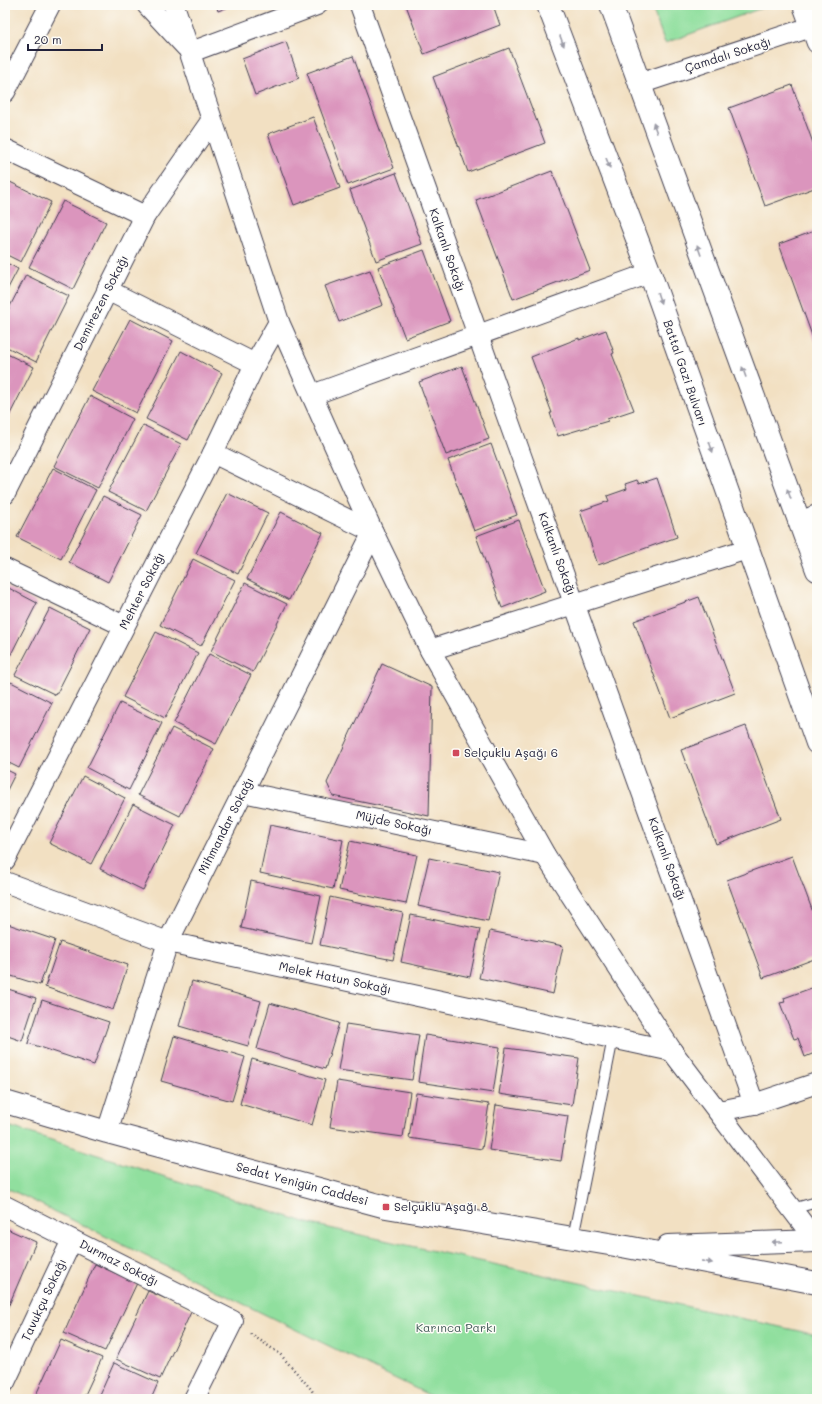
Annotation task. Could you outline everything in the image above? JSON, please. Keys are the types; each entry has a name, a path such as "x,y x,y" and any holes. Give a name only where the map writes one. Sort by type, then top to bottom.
{"main road":[{"name":"Battal Gazi Bulvarı","path":"548,5 650,273 817,743"},
{"path":"611,5 639,84 808,519 817,570"},
{"name":"Sedat Yenigün Caddesi","path":"5,1102 106,1132 386,1206 627,1247"},
{"path":"627,1247 816,1241"},
{"path":"627,1247 817,1282"}],"street":[{"path":"147,5 191,52"},
{"path":"174,5 191,52 211,121 279,322 373,532 430,650 545,855 672,1051 719,1111 816,1241"},
{"path":"191,52 317,5"},
{"name":"Kalkanlı Sokağı","path":"360,5 754,1104"},
{"path":"803,5 815,32"},
{"path":"5,92 42,9"},
{"name":"Çamdalı Sokağı","path":"639,84 815,32"},
{"name":"Demirezen Sokağı","path":"5,494 145,216 211,121"},
{"path":"5,149 145,216"},
{"path":"312,395 477,334 650,273"},
{"path":"107,290 255,364"},
{"name":"Mehter Sokağı","path":"5,860 212,453 255,364 279,322"},
{"path":"212,453 373,532"},
{"name":"Mihmandar Sokağı","path":"106,1132 168,942 373,532"},
{"path":"430,650 747,549"},
{"path":"5,569 124,626"},
{"name":"Müjde Sokağı","path":"243,792 545,855"},
{"name":"Melek Hatun Sokağı","path":"5,882 168,942 672,1051"},
{"path":"719,1111 754,1104 817,1083"},
{"name":"Durmaz Sokağı","path":"5,1206 233,1321"},
{"name":"Tavukçu Sokağı","path":"5,1382 72,1240"},
{"path":"194,1399 233,1321"}],"lane":[{"path":"573,1238 613,1038"},
{"path":"792,1209 817,1202"}],"path":[{"path":"233,1321 280,1354 311,1389 317,1399"}],"green space":[{"path":"651,5 770,5 665,43"},
{"name":"Karınca Parkı","path":"5,1125 311,1224 817,1335 817,1399 437,1399 5,1187"}],"building":[{"path":"216,5 234,5 218,11"},
{"path":"406,5 493,5 500,25 424,54"},
{"path":"286,42 299,78 255,95 242,59"},
{"path":"509,48 545,143 468,172 433,77"},
{"path":"353,56 394,168 348,185 307,73"},
{"path":"792,85 817,154 817,187 765,206 729,108"},
{"path":"313,117 340,188 294,205 268,134"},
{"path":"552,171 590,270 513,299 476,200"},
{"path":"396,173 422,244 376,261 350,190"},
{"path":"10,182 51,202 21,262 5,254 5,192"},
{"path":"63,201 106,222 73,289 29,267"},
{"path":"817,230 817,340 814,341 779,244"},
{"path":"424,250 450,321 405,338 378,267"},
{"path":"5,262 18,269 5,294"},
{"path":"370,270 383,305 339,322 325,286"},
{"path":"26,275 69,296 36,362 5,346 5,316"},
{"path":"130,319 173,341 136,413 92,391"},
{"path":"606,330 614,353 612,354 634,410 607,419 608,421 558,436 550,413 552,413 531,357 579,338 579,340"},
{"path":"181,351 222,373 188,440 146,419"},
{"path":"5,353 34,367 5,424"},
{"path":"462,366 489,439 446,455 419,382"},
{"path":"90,396 133,419 98,488 54,466"},
{"path":"143,425 181,444 146,511 108,492"},
{"path":"491,444 517,515 474,531 448,460"},
{"path":"53,468 96,490 61,559 17,537"},
{"path":"657,478 677,537 598,565 580,511 609,501 607,496 627,489 625,484 637,480 639,484"},
{"path":"227,493 268,513 238,574 196,553"},
{"path":"103,496 142,515 108,582 69,562"},
{"path":"281,512 323,533 289,600 247,579"},
{"path":"519,520 545,591 502,608 476,536"},
{"path":"193,559 235,580 201,646 160,625"},
{"path":"245,583 287,604 253,672 211,651"},
{"path":"5,586 37,603 5,666"},
{"path":"699,597 735,693 670,718 634,621"},
{"path":"50,608 90,628 56,695 15,675"},
{"path":"156,632 198,653 165,718 123,697"},
{"path":"209,654 251,675 216,744 174,723"},
{"path":"382,664 432,687 429,816 333,796 327,783"},
{"path":"11,682 52,703 19,768 5,761 5,694"},
{"path":"120,703 162,723 129,790 87,768"},
{"path":"746,726 781,819 716,844 681,750"},
{"path":"172,728 214,749 180,816 138,795"},
{"path":"5,769 15,774 5,794"},
{"path":"83,776 125,798 91,864 49,843"},
{"path":"133,804 175,825 143,890 100,869"},
{"path":"270,825 343,840 333,889 260,873"},
{"path":"350,841 417,855 406,904 339,890"},
{"path":"792,856 817,923 817,958 763,978 727,880"},
{"path":"429,858 499,872 488,921 418,906"},
{"path":"251,881 321,896 311,943 241,928"},
{"path":"330,897 403,913 393,960 320,945"},
{"path":"411,915 480,929 470,977 401,962"},
{"path":"5,923 55,940 40,985 5,974"},
{"path":"490,931 563,946 553,994 479,978"},
{"path":"60,942 128,965 113,1010 45,987"},
{"path":"192,981 261,1001 248,1046 179,1026"},
{"path":"817,986 817,1052 805,1057 798,1038 794,1039 780,1003 785,1002 784,998"},
{"path":"5,988 36,998 22,1041 5,1035"},
{"path":"42,1000 109,1022 94,1065 28,1043"},
{"path":"270,1003 339,1023 325,1069 257,1049"},
{"path":"346,1024 419,1035 412,1080 338,1070"},
{"path":"425,1035 500,1047 493,1093 418,1082"},
{"path":"174,1036 245,1057 232,1101 161,1081"},
{"path":"506,1048 579,1058 572,1105 499,1094"},
{"path":"252,1059 325,1080 312,1125 240,1104"},
{"path":"337,1081 410,1092 403,1137 330,1127"},
{"path":"416,1093 489,1104 482,1149 409,1138"},
{"path":"496,1105 568,1116 561,1161 489,1150"},
{"path":"5,1228 36,1242 8,1307 5,1306"},
{"path":"95,1264 137,1283 105,1351 64,1333"},
{"path":"148,1291 192,1310 160,1379 116,1359"},
{"path":"61,1340 102,1358 83,1399 34,1399"},
{"path":"114,1363 158,1383 151,1399 98,1399"}],"place":[{"name":"Selçuklu Aşağı 6","path":"456,753"},
{"name":"Selçuklu Aşağı 8","path":"386,1207"}]}
